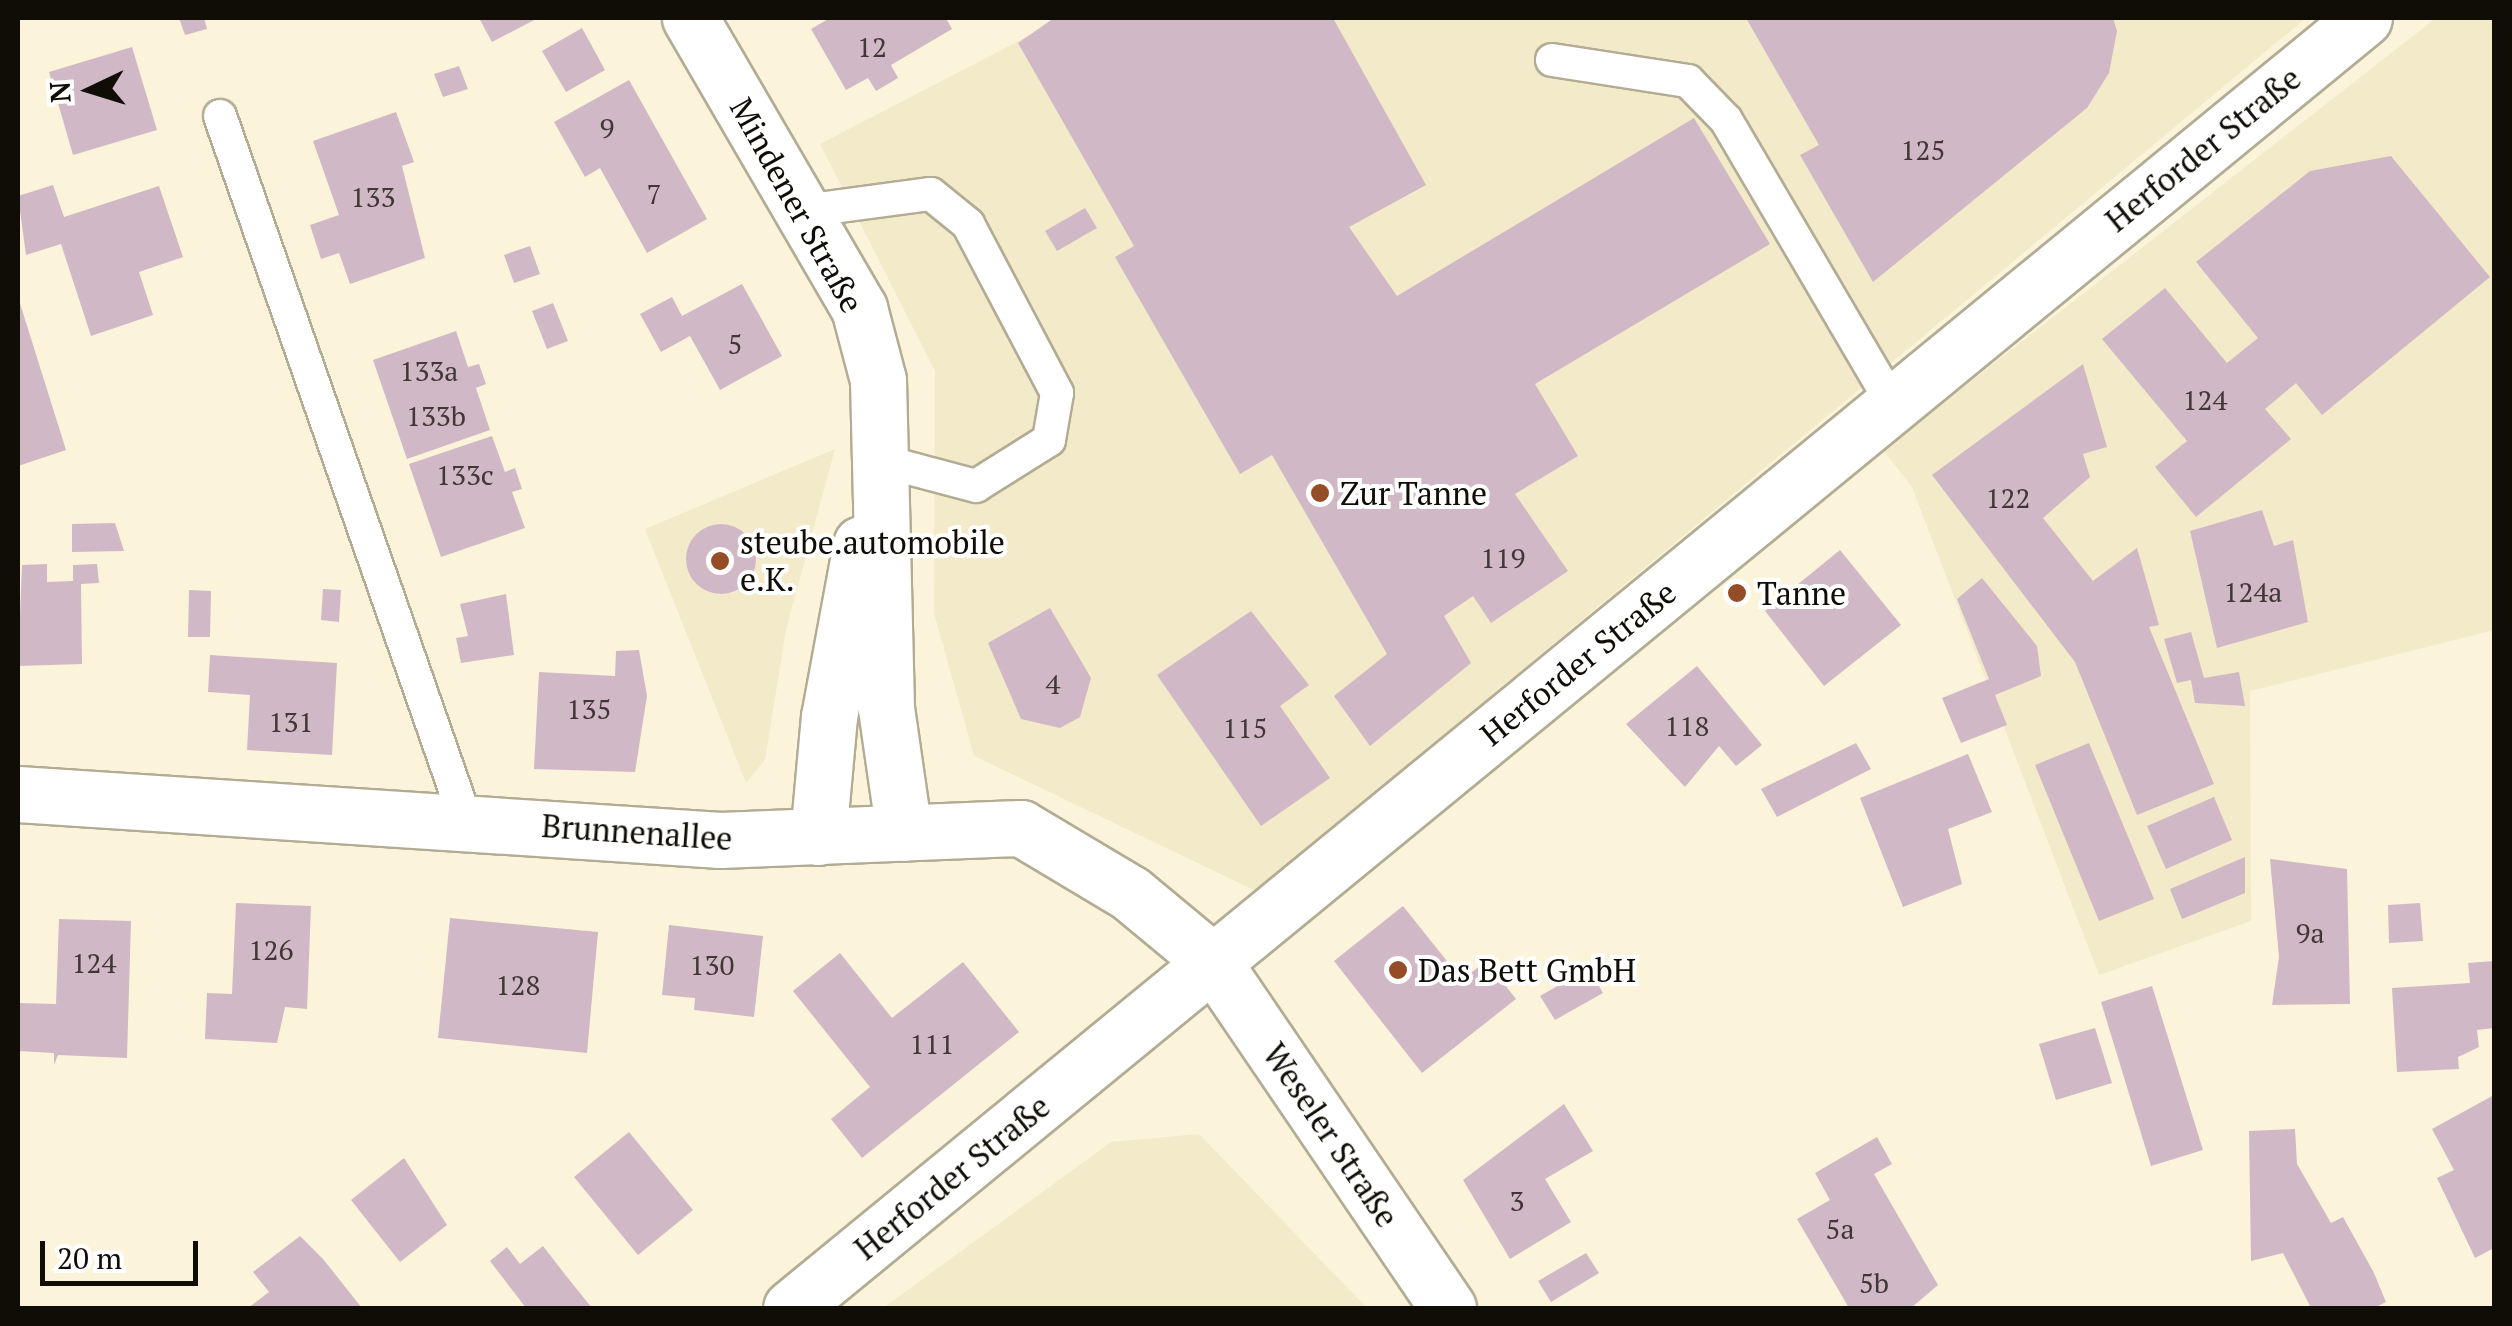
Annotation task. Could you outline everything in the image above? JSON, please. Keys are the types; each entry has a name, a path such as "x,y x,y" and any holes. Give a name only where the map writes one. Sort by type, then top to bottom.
{"main road":[{"name":"Mindener Straße","path":"690,18 859,308 886,462 886,708 904,833"},
{"name":"Herforder Straße","path":"792,1308 2364,18"},
{"name":"Mindener Straße","path":"818,838 850,578 886,462"},
{"name":"Brunnenallee","path":"18,794 720,840 1021,828 1130,893 1213,962"},
{"name":"Weseler Straße","path":"1213,962 1448,1308"}],"lane":[{"path":"1552,60 1688,81 1726,120 1892,404"},
{"path":"220,116 466,821"},
{"path":"803,211 931,194 968,224 1057,393 1049,440 976,486 886,462"}],"shaded area":[{"path":"1063,18 2306,18 1256,891 974,756 934,613 935,371 820,144"},
{"path":"2436,18 2494,18 2494,630 2250,691 2251,921 2099,975 1912,487 1883,450"},
{"path":"835,449 786,630 765,760 746,783 645,529"},
{"path":"1199,1134 1367,1308 883,1308 1111,1142"}],"building":[{"path":"179,18 204,18 207,29 185,35"},
{"path":"479,18 538,18 492,42"},
{"path":"830,18 946,18 952,29 891,65 898,78 876,91 868,78 846,90 811,29"},
{"path":"1054,18 1333,18 1426,185 1349,227 1397,296 1694,118 1770,244 1535,384 1578,456 1515,494 1568,571 1491,623 1473,596 1444,616 1471,663 1370,746 1334,696 1387,654 1272,455 1240,474 1115,257 1134,246 1018,43"},
{"path":"1746,18 2113,18 2117,31 2109,73 2087,108 1873,282 1800,155 1819,145"},
{"path":"582,28 605,70 566,92 542,51"},
{"path":"132,47 157,130 73,155 49,72"},
{"path":"459,66 468,89 443,97 434,74"},
{"path":"629,80 707,219 647,253 600,168 585,177 554,122"},
{"path":"396,112 414,162 402,166 425,258 350,284 339,253 321,259 310,225 339,215 313,141"},
{"path":"2391,156 2490,277 2322,415 2296,383 2265,409 2291,439 2196,517 2155,467 2187,441 2102,339 2165,288 2227,363 2258,338 2196,262 2310,171"},
{"path":"53,185 64,217 159,186 183,257 139,272 153,315 91,336 61,244 26,255 18,196"},
{"path":"1085,208 1097,228 1057,251 1045,231"},
{"path":"530,246 540,274 514,283 504,255"},
{"path":"742,284 782,356 720,390 690,336 661,352 640,314 672,297 682,316"},
{"path":"18,297 66,450 18,466"},
{"path":"553,303 568,341 547,349 532,311"},
{"path":"456,331 468,367 479,364 486,384 476,388 490,430 407,459 373,360"},
{"path":"2083,364 2107,447 2083,454 2090,477 2043,518 2093,581 2137,548 2159,625 2149,627 2214,784 2137,815 2075,662 1932,475"},
{"path":"492,436 505,472 515,468 522,489 512,492 525,528 441,557 409,464"},
{"path":"2262,510 2274,546 2293,540 2308,622 2217,648 2190,531"},
{"path":"115,523 124,551 72,552 72,524"},
{"path":"721,524 746,534 756,559 746,584 721,594 696,584 686,559 696,534"},
{"path":"1840,550 1901,625 1824,686 1765,611"},
{"path":"47,564 47,582 73,581 73,565 97,564 99,583 81,584 82,664 18,666 22,565"},
{"path":"1982,578 2037,646 2041,676 1995,695 2007,725 1961,743 1942,698 1989,679 1957,599"},
{"path":"323,589 341,590 339,622 321,620"},
{"path":"189,590 211,591 210,637 188,637"},
{"path":"506,594 514,655 461,663 456,638 468,636 460,604"},
{"path":"1050,608 1091,678 1080,717 1060,728 1021,719 988,643"},
{"path":"1251,611 1309,685 1280,706 1330,778 1261,826 1157,675"},
{"path":"2191,632 2204,678 2239,672 2245,706 2195,703 2191,680 2177,683 2164,639"},
{"path":"639,650 647,696 635,772 534,769 539,672 615,676 616,651"},
{"path":"210,655 337,663 332,755 247,750 250,695 208,692"},
{"path":"1697,666 1762,745 1736,766 1719,746 1685,787 1626,724"},
{"path":"1856,743 1871,769 1777,817 1761,789"},
{"path":"2089,743 2154,899 2099,921 2035,765"},
{"path":"1968,754 1992,812 1948,829 1962,884 1903,907 1860,798"},
{"path":"2214,797 2232,840 2166,869 2147,826"},
{"path":"2245,857 2245,893 2182,919 2170,889"},
{"path":"2270,859 2347,869 2350,1004 2272,1005 2279,957"},
{"path":"236,903 311,906 307,1009 285,1007 277,1043 205,1039 207,993 232,994"},
{"path":"2420,903 2423,941 2389,943 2388,905"},
{"name":"Das Bett GmbH","path":"1403,906 1462,980 1486,961 1516,999 1422,1073 1334,961"},
{"path":"450,918 598,932 587,1053 438,1038"},
{"path":"59,919 131,921 127,1058 58,1055 54,1065 54,1053 18,1051 18,1003 56,1004"},
{"path":"669,925 763,936 754,1017 694,1010 695,998 662,995"},
{"path":"840,953 892,1018 963,962 1019,1032 862,1158 831,1119 870,1087 793,991"},
{"path":"2494,961 2494,1028 2477,1030 2479,1047 2458,1057 2459,1069 2397,1072 2392,988 2470,983 2468,963"},
{"path":"1589,968 1603,993 1555,1020 1540,996"},
{"path":"2152,986 2203,1150 2151,1166 2101,1002"},
{"path":"2095,1028 2112,1083 2056,1100 2039,1044"},
{"path":"2494,1095 2494,1248 2475,1258 2437,1178 2454,1170 2432,1129"},
{"path":"1564,1104 1593,1151 1545,1179 1571,1222 1510,1259 1463,1180"},
{"path":"2295,1129 2297,1164 2331,1223 2343,1217 2374,1273 2386,1302 2374,1308 2311,1308 2283,1253 2251,1261 2249,1131"},
{"path":"629,1132 693,1210 638,1255 574,1177"},
{"path":"1877,1137 1892,1164 1874,1174 1938,1285 1911,1308 1849,1308 1797,1219 1830,1200 1815,1173"},
{"path":"404,1158 447,1225 400,1262 351,1200"},
{"path":"300,1236 362,1308 248,1308 269,1292 253,1272"},
{"path":"543,1246 592,1308 526,1308 490,1261 507,1247 520,1264"},
{"path":"1586,1253 1599,1273 1551,1302 1538,1281"}],"place":[{"name":"Zur Tanne","path":"1320,493"},
{"name":"steube.automobile e.K.","path":"720,561"},
{"name":"Tanne","path":"1737,593"},
{"name":"Das Bett GmbH","path":"1398,970"}]}
